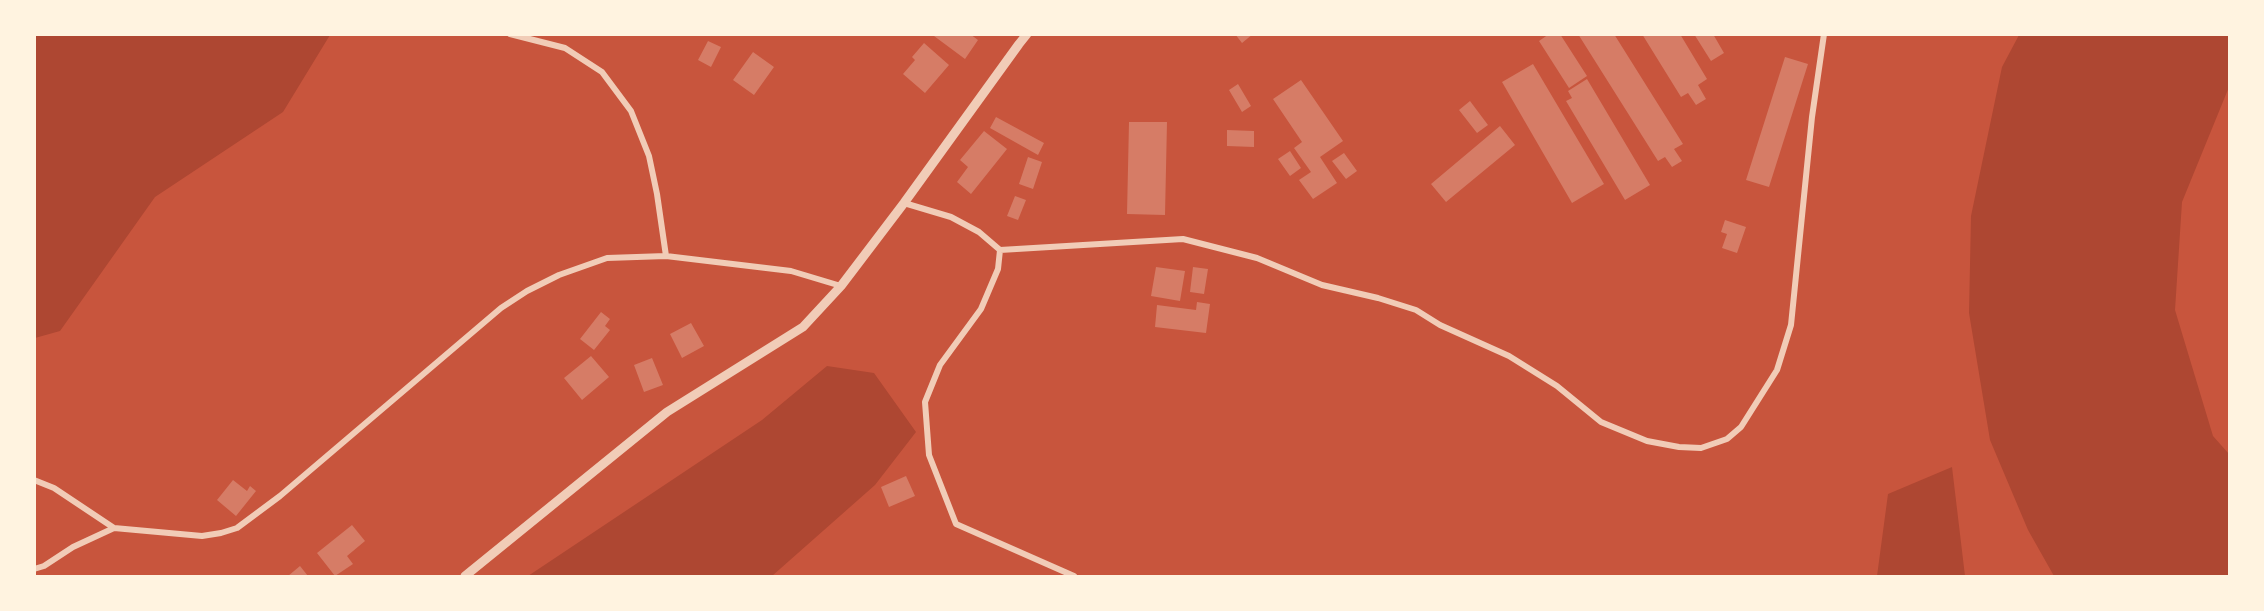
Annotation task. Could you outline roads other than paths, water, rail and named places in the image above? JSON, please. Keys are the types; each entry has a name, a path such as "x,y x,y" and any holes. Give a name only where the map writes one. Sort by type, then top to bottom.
{"street":[{"path":"510,34 565,48 602,72 631,111 649,156 666,256"},
{"path":"465,576 667,412 803,327 841,286 904,203 1018,44 1028,34"},
{"path":"904,203 951,217 979,232 1000,250 1183,239 1257,258 1322,285 1378,298 1416,310 1440,324 1509,356 1557,386 1601,422 1647,441 1679,447 1701,448 1727,439 1741,426 1777,370 1791,326 1812,117 1824,34"},
{"path":"1000,250 998,269 981,309 940,365 925,402 929,455 956,524 1074,576"},
{"path":"34,480 54,489 114,528 202,536 221,533 237,528 280,496 501,308 527,291 559,275 607,258 666,256 791,271 841,286"},
{"path":"34,569 44,566 73,547 114,528"}]}
